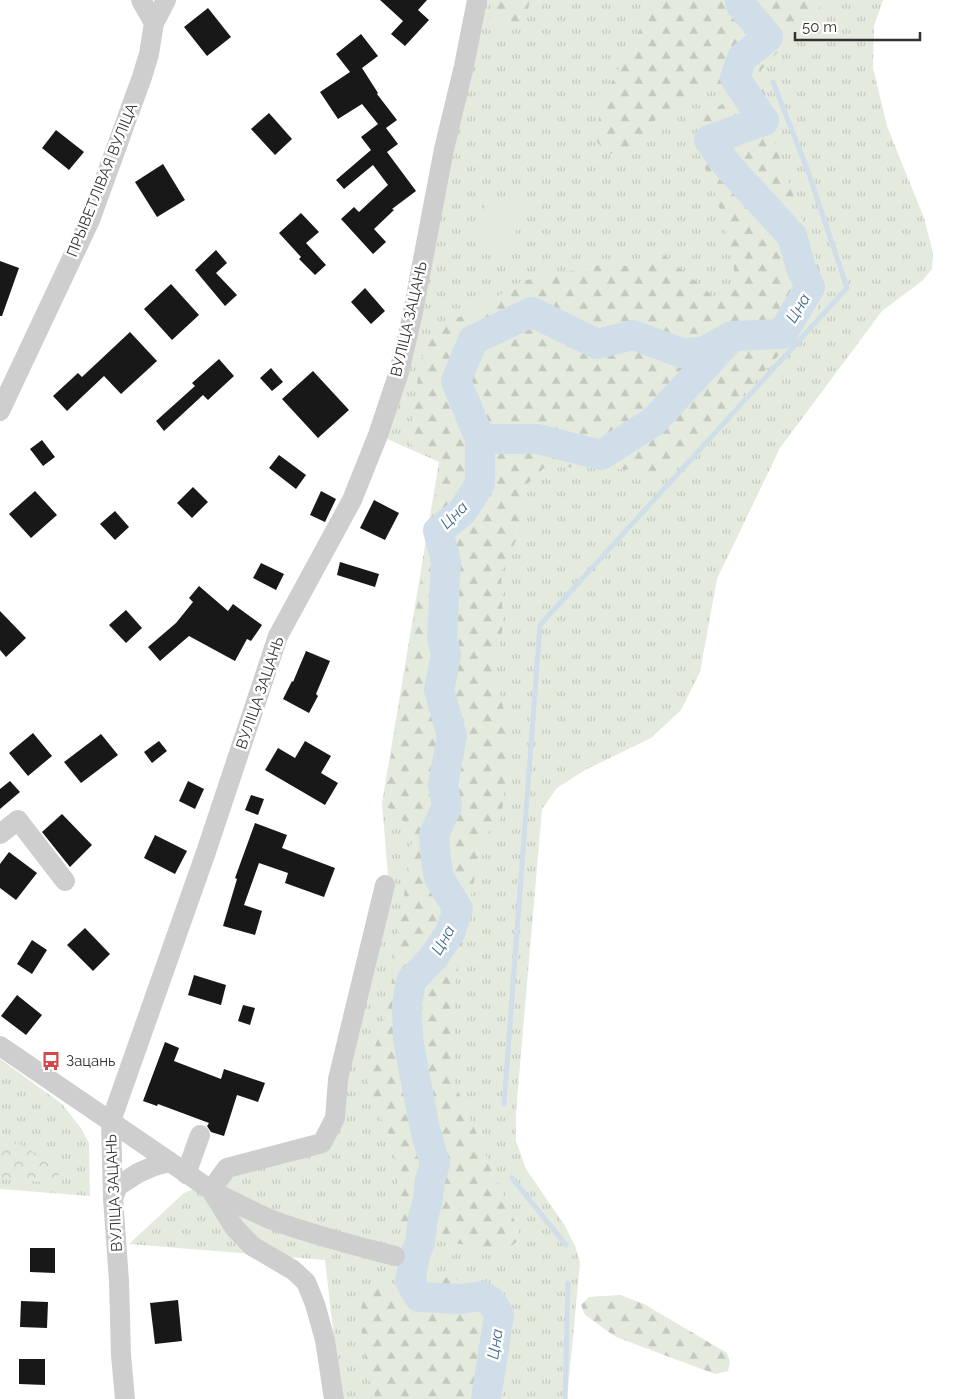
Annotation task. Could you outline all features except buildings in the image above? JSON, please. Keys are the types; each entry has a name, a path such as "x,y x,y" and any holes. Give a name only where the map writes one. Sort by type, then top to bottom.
{"street":[{"path":"141,0 154,23"},
{"name":"ПРЫВЕТЛІВАЯ ВУЛІЦА","path":"0,411 90,220 142,77 149,54 154,23 166,0"},
{"name":"ВУЛІЦА ЗАЦАНЬ","path":"125,1399 113,1198 111,1122 206,852 278,636 352,500 378,435 399,372 412,316 444,149 464,66 477,0"},
{"path":"0,834 18,820 65,881"},
{"path":"210,1190 227,1168 322,1143 335,1118 338,1079 385,885"},
{"path":"0,1046 210,1190 273,1220 335,1241 395,1256"},
{"path":"186,1174 200,1135"},
{"path":"113,1198 118,1186 138,1173 169,1162"},
{"path":"210,1190 234,1227 252,1246 293,1270 306,1282 315,1304 325,1340 334,1399"}],"green space":[{"path":"477,0 883,0 874,26 873,68 887,126 924,218 933,253 932,269 922,281 882,311 780,448 717,579 700,672 681,710 651,738 585,770 557,788 542,809 516,1112 516,1141 526,1169 565,1226 576,1248 580,1263 567,1399 344,1399 325,1260 129,1244 184,1193 322,1144 389,888 382,803 439,462 378,435"},
{"path":"492,0 530,0 525,23 508,31 489,18"},
{"path":"653,0 826,0 761,70 773,138 823,283 819,306 780,354 695,447 658,471 579,467 544,468 526,485 520,532 501,571 503,625 495,672 511,742 501,818 481,841 454,991 455,1084 519,1231 519,1240 510,1247 478,1248 405,1232 397,1223 398,1181 393,1142 366,1088 367,1070 388,1008 412,840 400,816 383,804 441,462 410,444 420,361 437,326 472,312 522,281 599,265 636,266 664,255 713,296 726,296 735,290 733,256 714,189 696,147 703,115 726,102 718,84 699,88 659,115 630,151 609,154 597,142 600,104 649,12"},
{"path":"486,197 522,205 511,255 476,247"},
{"path":"0,1059 62,1104 81,1128 89,1143 90,1196 0,1189"},
{"path":"7,1137 60,1167 58,1183 0,1179 0,1148"},
{"path":"440,1277 466,1281 477,1287 486,1312 486,1336 479,1382 474,1399 376,1399 367,1374 361,1326 362,1298 371,1289"},
{"path":"620,1295 644,1304 727,1353 730,1362 728,1371 715,1374 616,1337 585,1315 581,1305 589,1297"}],"waterway":[{"name":"Цна","path":"486,1399 499,1315 491,1301 482,1296 461,1299 419,1297 410,1281 416,1252 420,1243 430,1180 435,1164 425,1129 408,1040 407,1004 411,981 433,958 450,933 458,909 439,878 434,835 447,806 443,785 452,736 439,690 446,655 442,637 446,561 438,531 462,512 480,484 480,439 456,381 473,340 532,312 597,344 633,335 682,353 703,352 732,336 782,334 810,287 801,268 792,236 727,165 709,140 764,121 735,78 742,58 768,37 741,5 740,0"},
{"path":"504,1104 540,625 847,288 809,174 773,82"},
{"path":"480,439 538,439 601,455 653,422 726,343"},
{"path":"512,1178 566,1245"},
{"path":"565,1399 568,1283"}],"place":[{"name":"Зацань","path":"51,1061"}]}
